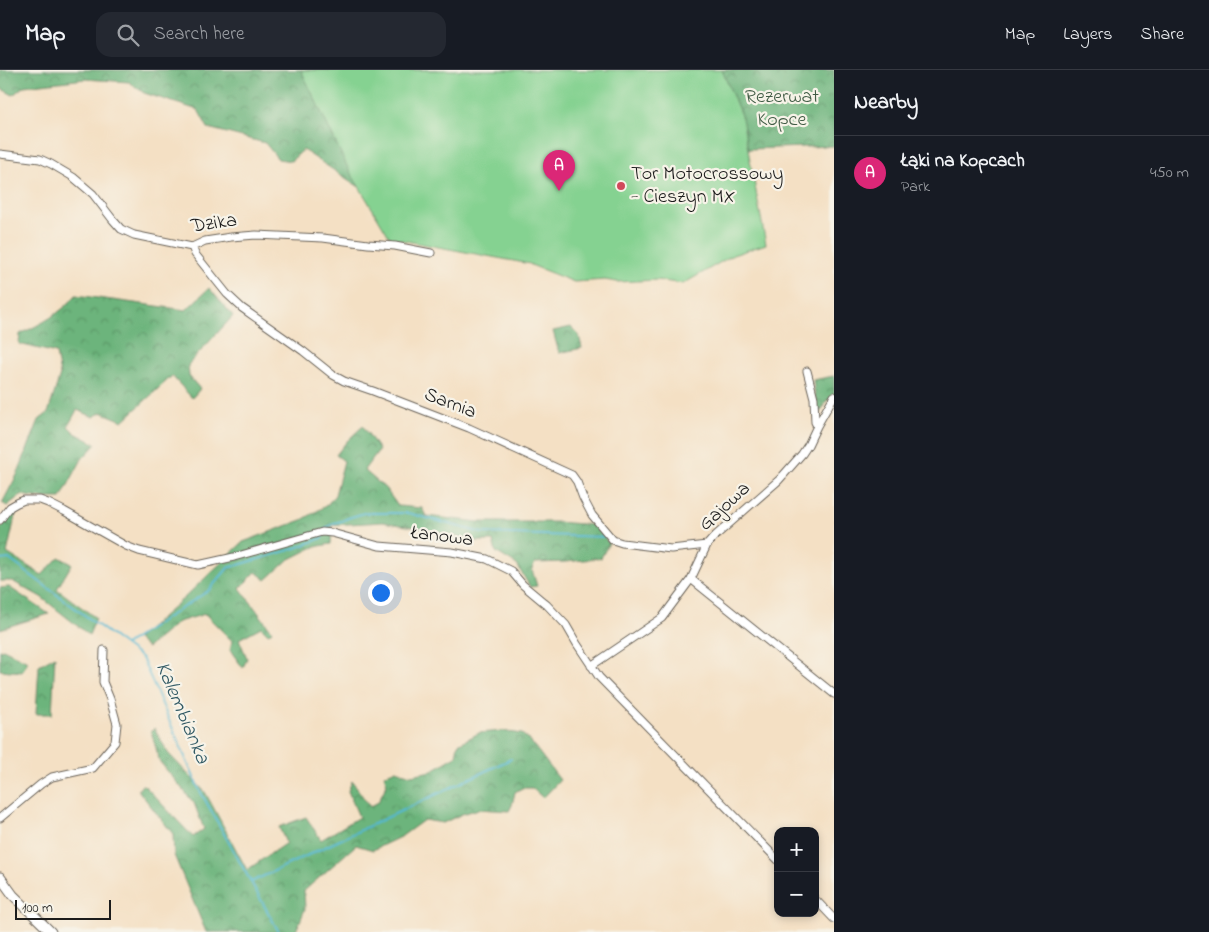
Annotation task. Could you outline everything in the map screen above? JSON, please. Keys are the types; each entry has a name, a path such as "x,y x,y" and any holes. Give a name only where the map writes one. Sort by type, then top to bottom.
{"street":[{"name":"Dzika","path":"0,154 40,159 73,177 93,194 121,229 134,235 192,247 205,241 256,235 322,238 395,246 431,253"},
{"name":"Sarnia","path":"192,247 195,254 222,288 242,308 303,351 333,375 344,381 373,390 469,428 572,475 592,515 613,540 622,543 671,549 707,545"},
{"path":"807,371 814,398 815,422 817,426"},
{"name":"Gajowa","path":"591,666 662,618 692,579 707,545 779,480 808,445 834,396"},
{"name":"Łanowa","path":"0,520 10,507 24,500 40,500 64,511 126,546 139,551 198,565 234,557 322,532 332,532 378,546 452,552 487,559 511,571 547,605 566,625 599,677 774,856"},
{"path":"692,579 834,694"},
{"path":"0,818 52,777 93,768 115,742 117,724 103,682 104,650"},
{"path":"0,877 13,895 51,932"},
{"path":"819,903 834,919"}],"green space":[{"path":"0,70 438,70 379,200 303,150 291,161 278,159 265,143 208,128 198,110 144,93 129,82 85,79 24,86 13,95 0,88"},
{"name":"Tor Motocrossowy - Cieszyn MX","path":"301,70 722,70 742,118 766,244 733,255 683,284 657,280 574,282 530,264 390,238 349,170"},
{"name":"Rezerwat Kopce","path":"722,70 834,70 834,146 748,149 742,118"},
{"path":"209,288 233,316 188,365 189,376 200,389 192,398 172,376 123,421 101,412 94,417 77,410 68,426 75,433 96,444 82,459 61,498 21,495 7,506 2,503 17,475 39,420 48,413 60,375 56,353 19,344 20,334 58,313 76,295 186,310"},
{"path":"571,327 579,335 582,348 559,353 553,331"},
{"path":"834,376 834,399 827,400 821,411 817,411 813,380"},
{"path":"363,426 379,450 364,470 385,488 398,506 422,508 426,516 479,522 557,522 594,525 609,543 601,558 535,563 532,570 537,586 530,587 517,565 496,552 493,541 476,541 383,522 332,525 331,544 314,547 288,560 266,580 256,572 240,588 272,631 268,634 261,627 239,639 247,658 243,668 230,650 232,641 205,614 178,622 147,648 137,639 243,542 302,520 327,505 335,495 344,461 336,455"},
{"path":"13,513 16,513 7,553 42,575 59,557 72,564 57,589 96,618 89,635 41,597 12,581 0,581 0,529"},
{"path":"9,587 49,614 0,629 0,588"},
{"path":"3,649 28,661 22,672 0,670 0,650"},
{"path":"55,656 52,714 36,714 39,665"},
{"path":"154,728 168,753 205,792 247,870 286,843 279,827 306,817 321,840 359,817 348,791 352,781 370,807 378,802 387,784 384,775 396,770 411,775 431,771 456,756 458,744 479,733 503,731 522,734 531,742 560,780 543,798 532,788 522,788 515,792 509,811 479,809 462,814 443,823 424,820 402,836 373,850 356,845 304,891 305,909 297,932 206,932 174,855 173,834 138,790 143,784 193,837 204,829 194,803 160,762 151,731"}],"waterway":[{"path":"325,530 334,523 364,513 408,513 482,533 608,537"},
{"path":"125,645 208,591 228,568 296,548 322,538 323,535"},
{"name":"Kalembianka","path":"0,560 9,559 142,658 199,789 279,932"},
{"path":"251,882 511,759"}],"place":[{"name":"Tor Motocrossowy - Cieszyn MX","path":"621,186"},
{"name":"Łąki na Kopcach","path":"559,191"}]}
